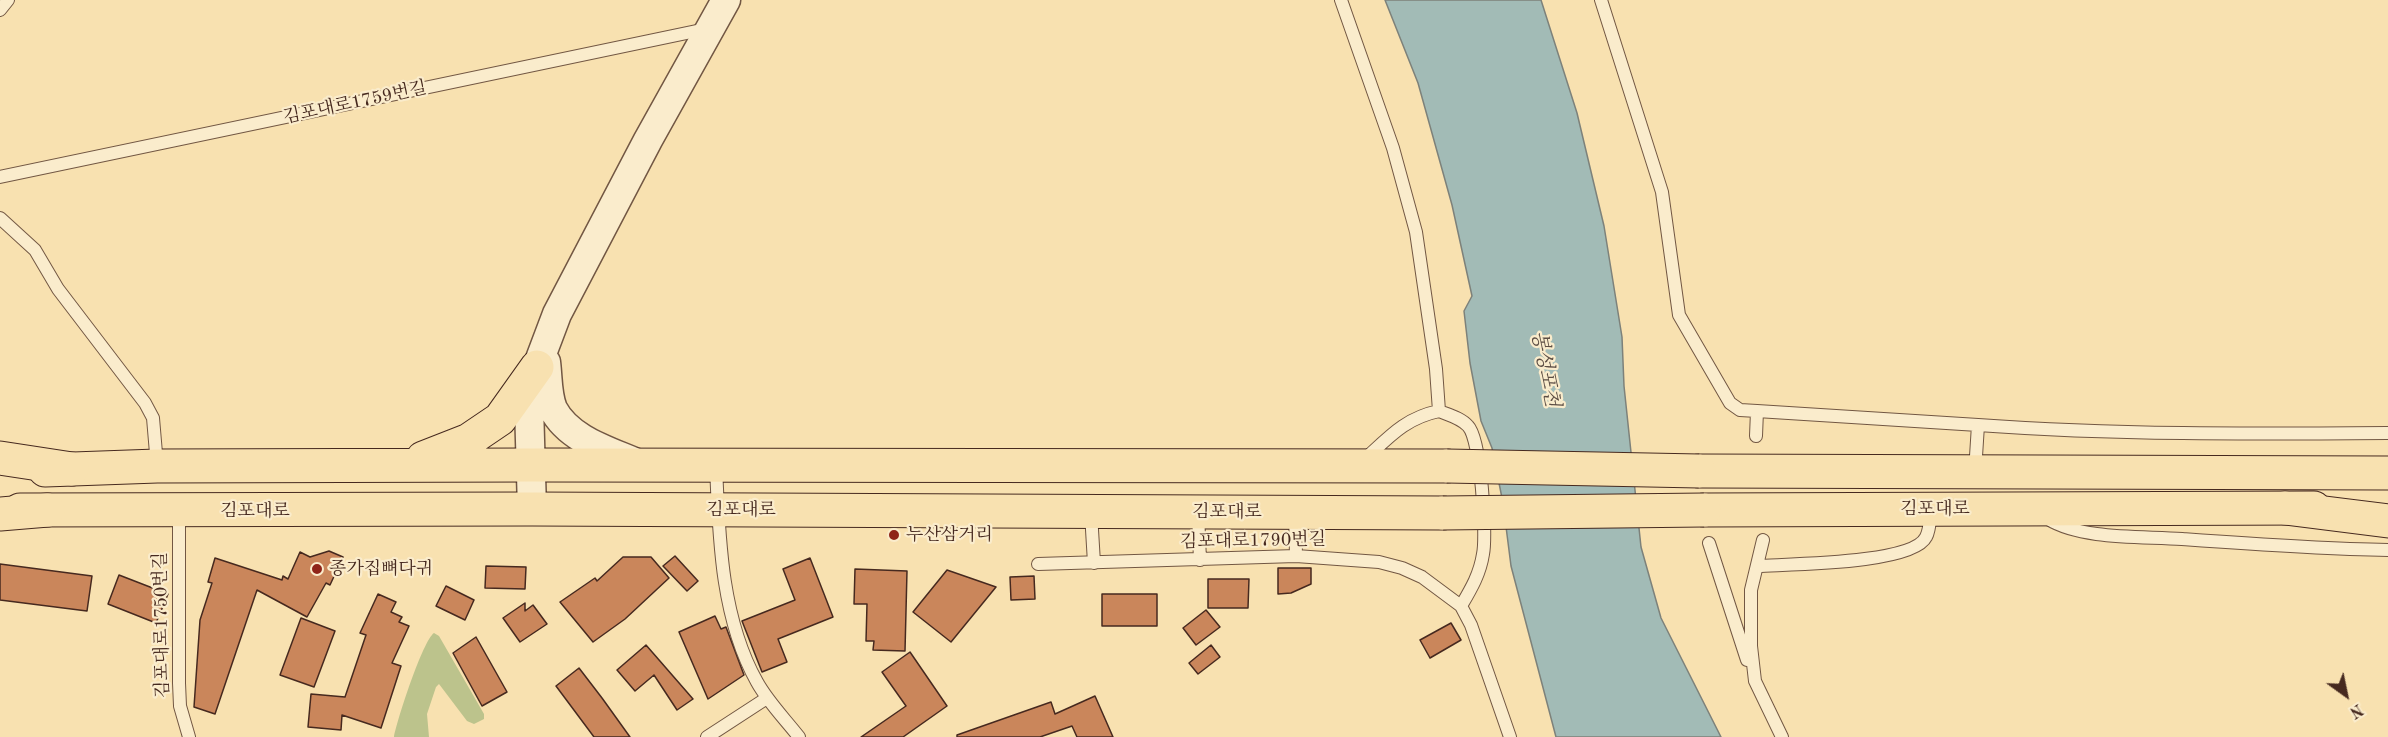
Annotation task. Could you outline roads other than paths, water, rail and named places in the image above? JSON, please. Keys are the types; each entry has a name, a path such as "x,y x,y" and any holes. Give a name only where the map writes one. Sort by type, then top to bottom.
{"main road":[{"path":"419,465 486,430 510,407 541,357"},
{"path":"0,458 72,470"},
{"path":"419,465 433,509"},
{"path":"0,470 72,470 157,466 419,465 1358,466"},
{"path":"878,510 879,465"},
{"name":"김포대로","path":"1358,466 1700,471 2388,473"},
{"path":"2285,508 2388,521"},
{"name":"김포대로","path":"0,509 1443,513 2388,508"},
{"path":"0,514 48,510"}],"street":[{"path":"532,509 529,406 541,357 563,304 648,140 726,0"},
{"path":"541,357 553,408 572,431 590,442 641,465"}],"lane":[{"path":"0,10 8,0"},
{"path":"1341,0 1393,148 1416,231 1436,369 1439,411"},
{"path":"1601,0 1662,192 1679,315 1730,404 1740,410 1857,415 2073,432 2388,433"},
{"name":"김포대로1759번길","path":"0,177 710,28"},
{"path":"0,218 35,250 58,289 145,402 153,418 157,466"},
{"path":"1358,466 1408,421 1419,415 1439,411 1468,426 1477,444 1484,545 1479,571 1461,606"},
{"path":"1756,436 1757,411"},
{"path":"1975,472 1978,424"},
{"path":"716,465 717,510 724,576 735,623 749,664 767,698 799,737"},
{"path":"1758,566 1886,557 1913,550 1926,537 1931,509"},
{"path":"2031,509 2051,521 2068,527 2104,534 2305,549 2388,550"},
{"name":"김포대로1750번길","path":"179,511 180,706 189,737"},
{"path":"1091,511 1094,563"},
{"path":"1198,512 1200,560"},
{"path":"1295,512 1296,556"},
{"path":"1755,681 1749,609 1763,540"},
{"path":"1709,543 1755,681 1782,737"},
{"name":"김포대로1790번길","path":"1038,564 1296,556 1378,562 1402,568 1432,584 1461,606 1471,625 1510,737"},
{"path":"707,737 767,698"}],"water":[{"name":"봉성포천","path":"1385,0 1541,0 1577,113 1604,226 1622,337 1624,386 1641,547 1661,618 1721,737 1556,737 1511,566 1503,503 1492,448 1481,421 1470,363 1464,311 1472,296 1452,205 1418,83"}],"place":[{"name":"누산삼거리","path":"894,535"},
{"name":"종가집뼈다귀","path":"317,569"}]}
